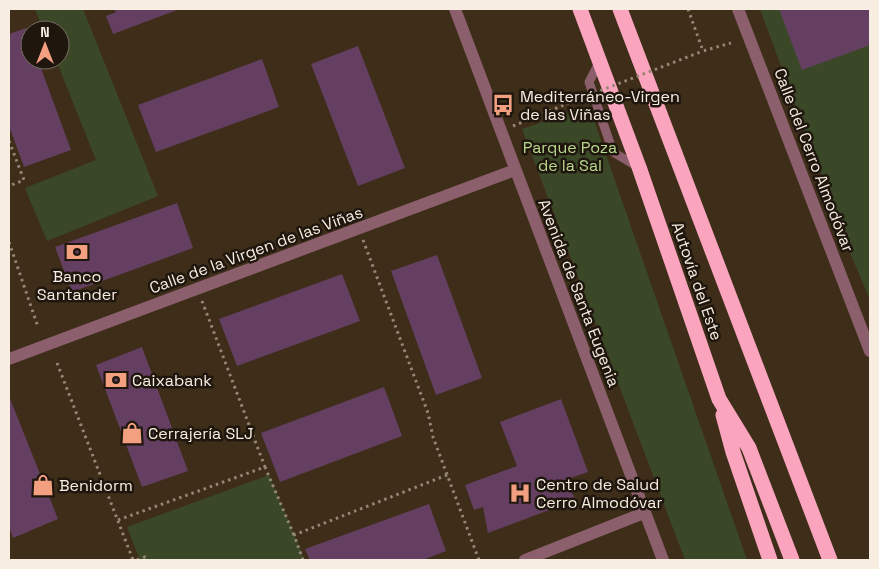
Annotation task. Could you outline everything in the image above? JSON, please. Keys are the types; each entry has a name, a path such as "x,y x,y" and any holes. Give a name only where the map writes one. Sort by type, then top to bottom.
{"highway":[{"name":"Autovía del Este","path":"580,9 639,167 719,399 749,448 792,560"},
{"name":"Autovía del Este","path":"620,9 830,560"},
{"path":"719,399 732,452 770,560"}],"street":[{"name":"Avenida de Santa Eugenia","path":"455,9 663,560"},
{"name":"Calle del Cerro Almodóvar","path":"738,9 870,351"},
{"name":"Calle de la Virgen de las Viñas","path":"9,359 515,170"},
{"path":"525,560 644,513"}],"path":[{"path":"688,9 703,51"},
{"path":"501,131 703,51 731,43"},
{"path":"9,141 24,180 9,186"},
{"path":"363,240 428,413 433,437 446,475 479,560"},
{"path":"9,242 38,327"},
{"path":"197,290 303,560"},
{"path":"57,363 133,560"},
{"path":"118,520 265,466"},
{"path":"294,535 446,475"},
{"path":"137,560 145,557 146,560"}],"green space":[{"path":"35,9 83,9 158,196 47,241 25,188 96,160 60,70 70,70 70,20 39,20"},
{"path":"760,9 870,9 870,300 848,248"},
{"name":"Parque Poza de la Sal","path":"589,106 747,560 685,560 522,129"},
{"path":"269,475 305,560 140,560 127,527"}],"building":[{"path":"114,9 177,10 113,34 106,16 116,12"},
{"path":"779,9 870,9 870,45 802,70"},
{"path":"20,30 20,70 42,70 71,150 24,167 9,126 9,34"},
{"path":"358,46 405,168 358,186 311,64"},
{"path":"262,59 279,107 156,152 138,105"},
{"path":"177,203 193,248 72,292 55,247"},
{"path":"437,255 482,378 436,395 391,271"},
{"path":"342,274 360,321 237,366 219,319"},
{"path":"142,347 188,471 142,487 96,365"},
{"path":"384,387 402,436 280,482 261,433"},
{"path":"9,396 58,519 13,538 9,527"},
{"name":"Centro de Salud Cerro Almodóvar","path":"561,399 588,472 565,480 576,500 488,533 483,507 474,510 465,485 517,466 500,422"},
{"path":"429,504 446,551 423,560 310,560 305,549"}],"place":[{"name":"Mediterráneo-Virgen de las Viñas","path":"503,105"},
{"name":"Banco Santander","path":"77,252"},
{"name":"Caixabank","path":"116,380"},
{"name":"Cerrajería SLJ","path":"132,433"},
{"name":"Benidorm","path":"43,485"},
{"name":"Centro de Salud Cerro Almodóvar","path":"520,493"}]}
